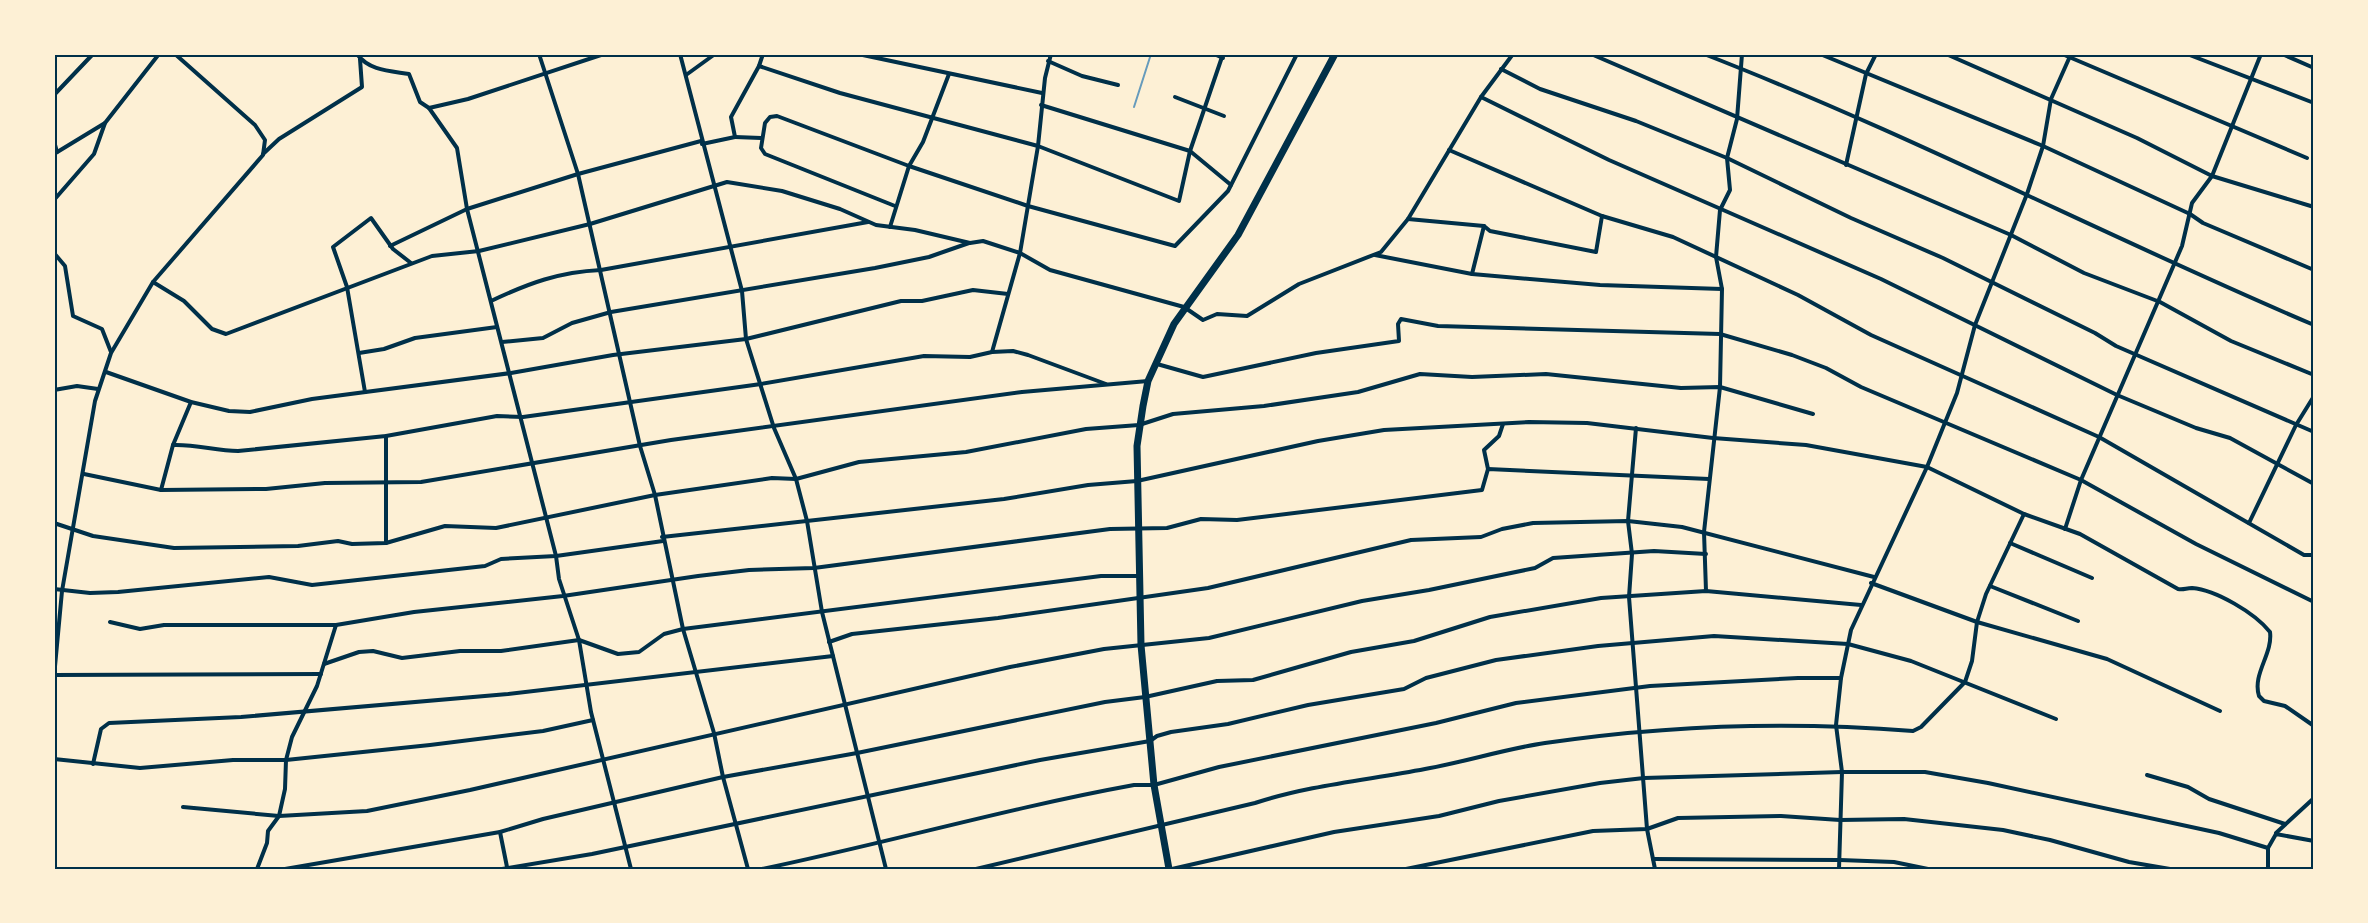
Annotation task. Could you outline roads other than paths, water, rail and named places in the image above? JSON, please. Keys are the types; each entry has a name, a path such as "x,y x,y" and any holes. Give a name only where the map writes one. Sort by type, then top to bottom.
{"main road":[{"path":"1171,869 1154,785 1141,645 1137,531 1139,425 1148,381 1184,307 1238,235 1335,54"}],"street":[{"path":"54,95 93,54"},
{"path":"54,200 94,154 105,123 159,54"},
{"path":"175,54 255,125 265,140 263,155"},
{"path":"539,54 578,174 640,446 656,495 671,580 714,733 723,777 748,869"},
{"path":"429,108 468,99 604,54"},
{"path":"680,54 712,185 731,245 742,291 746,339 774,428 796,479 807,521 822,612 886,869"},
{"path":"686,75 716,54"},
{"path":"735,136 731,117 759,66 763,54"},
{"path":"858,54 1042,93"},
{"path":"992,352 1020,253 1038,147 1042,93 1051,54"},
{"path":"759,66 840,93 1038,147 1176,201 1181,200 1190,151 1223,56 1214,54"},
{"path":"895,206 765,154 760,148 768,119 777,116 909,166 1028,206 1174,246 1224,196 1297,54"},
{"path":"502,342 543,338 572,323 611,312 908,261 983,241 1020,253 1050,270 1184,307 1205,320 1217,314 1246,316 1299,284 1374,255 1387,246 1408,219 1480,98 1513,54"},
{"path":"1584,54 1591,54 1737,119 2012,235 2084,273 2160,302 2231,341 2314,375"},
{"path":"1704,54 2027,194 2173,263 2314,325"},
{"path":"1707,591 1704,532 1720,387 1722,290 1716,257 1720,210 1730,190 1727,158 1737,119 1739,68 1742,54"},
{"path":"1820,54 2043,146 2190,214 2203,224 2314,270"},
{"path":"1846,165 1866,74 1876,54"},
{"path":"1946,54 2137,138 2212,176 2314,207"},
{"path":"2062,54 2307,158"},
{"path":"2187,54 2250,80 2314,102"},
{"path":"2065,529 2081,480 2160,302 2173,263 2186,235 2195,196 2212,176 2261,54"},
{"path":"2282,54 2314,68"},
{"path":"321,674 54,676 62,591 98,389 111,353 153,282 263,155 279,139 362,87 358,56"},
{"path":"358,56 377,69 410,74 420,102 429,108 457,148 467,209 523,417 532,463 556,556 563,596 579,640 593,720 632,869"},
{"path":"1839,869 1842,772 1836,725 1841,678 1848,644 1860,605 1927,467 1963,377 1975,325 2012,235 2043,146 2051,99 2071,56"},
{"path":"1048,61 1082,76 1118,85"},
{"path":"1501,69 1540,89 1636,121 1727,158 1993,282 2137,354 2314,432"},
{"path":"890,227 909,166 923,142 949,74"},
{"path":"1175,97 1224,116"},
{"path":"1480,98 1556,136 1720,210 1866,272 2117,395 2196,428 2230,438 2314,484"},
{"path":"1041,105 1190,151 1231,185"},
{"path":"54,141 56,153 105,123"},
{"path":"390,246 467,209 578,174 702,142 735,136 761,138"},
{"path":"1449,150 1602,216 1673,237 1798,295 1871,335 2099,437 2304,555 2314,555"},
{"path":"153,282 184,301 212,329 226,334 432,256 479,251 590,224 712,185 738,183 782,191 840,209 868,222 970,243"},
{"path":"1408,219 1484,226 1490,231 1596,252 1602,216"},
{"path":"365,392 347,287 333,252 335,244 370,218 390,246 411,263"},
{"path":"491,301 571,271 601,270 868,222"},
{"path":"1472,274 1484,226"},
{"path":"54,253 65,266 73,316 102,329 111,353"},
{"path":"1374,255 1472,274 1600,285 1722,290"},
{"path":"106,372 191,402 241,413 365,392 511,373 620,354 746,339 901,301 922,301 950,293 974,290 1008,294"},
{"path":"1156,363 1203,377 1316,353 1399,341 1398,324 1401,320 1438,326 1720,334 1801,358 1861,387 2081,480 2196,544 2314,602"},
{"path":"359,353 384,349 415,338 497,327"},
{"path":"173,445 193,444 224,451 238,451 386,436 497,416 523,417 761,384 924,356 970,357 992,352 1013,351 1110,386"},
{"path":"54,522 93,536 174,549 298,546 338,541 352,544 386,543 455,525 496,528 656,495 772,478 796,479 859,462 966,452 1086,429 1139,425 1173,414 1264,406 1358,392 1420,374 1472,377 1546,374 1681,388 1720,387 1813,414"},
{"path":"84,474 161,490 266,489 325,483 421,482 640,446 1022,392 1148,381"},
{"path":"54,390 77,386 98,389"},
{"path":"2249,523 2279,466 2296,425 2314,396"},
{"path":"161,490 173,445 191,402"},
{"path":"54,589 118,592 269,577 312,585 485,566 501,559 556,556 663,539 1004,499 1079,486 1137,481 1318,441 1384,430 1503,424 1587,423 1713,438 1806,445 1927,467 2024,514 2080,534 2178,589 2192,588 2232,602 2254,617 2267,629 2270,636 2258,681 2259,696 2264,701 2285,706 2314,726"},
{"path":"110,622 140,629 164,625 336,625 414,612 563,596 632,584 749,570 814,568 1110,529 1137,531 1167,528 1201,519 1237,519 1482,490 1488,469 1485,450 1499,436 1503,424"},
{"path":"1636,428 1628,521 1632,554 1629,597 1638,687 1647,829 1653,869"},
{"path":"386,436 386,543"},
{"path":"1488,469 1709,479"},
{"path":"976,869 1286,793 1449,765 1543,744 1640,732 1734,725 1836,725 1913,731 1921,727 1965,682 1972,661 1977,622 1990,586 2024,514"},
{"path":"830,642 852,634 1208,588 1426,537 1481,537 1502,529 1533,523 1628,521 1704,532 1874,578"},
{"path":"2010,543 2092,578"},
{"path":"183,807 279,816 367,811 470,790 602,758 1010,667 1104,649 1209,638 1362,601 1535,568 1553,558 1654,551 1706,554"},
{"path":"324,664 359,652 373,651 402,658 460,651 501,651 579,640 618,654 639,652 664,634 683,629 1101,576 1139,576"},
{"path":"1871,583 1977,622 2107,659 2220,711"},
{"path":"1990,586 2078,621"},
{"path":"285,869 500,832 613,802 723,777 857,753 1105,702 1145,697 1217,681 1253,681 1351,652 1414,640 1490,617 1602,598 1707,591 1860,605"},
{"path":"257,869 267,843 268,831 279,816 285,789 286,760 292,737 306,711 321,674 336,625"},
{"path":"502,869 592,854 625,845 1040,760 1150,741 1157,736 1171,732 1228,724 1289,708 1404,689 1426,678 1496,660 1598,646 1714,636 1848,644 1911,661 2056,719"},
{"path":"93,764 100,729 105,724 306,711 586,686 833,656"},
{"path":"762,869 880,844 909,834 1004,810 1134,785 1154,785 1210,769 1436,723 1516,703 1638,687 1798,678 1841,678"},
{"path":"54,759 140,768 233,760 286,760 430,745 543,730 593,720"},
{"path":"1171,869 1334,832 1439,816 1499,801 1644,778 1842,772 1925,772 1988,783 2219,833 2268,848"},
{"path":"2147,775 2188,787 2210,799 2285,824"},
{"path":"2268,869 2268,848 2276,834 2314,798"},
{"path":"1406,869 1593,831 1647,829 1678,818 1781,816 1840,820 1904,819 2003,830 2050,840 2129,862 2170,869"},
{"path":"500,832 507,867"},
{"path":"2276,834 2314,841"},
{"path":"1653,859 1840,860 1894,862 1928,869"}],"waterway":[{"path":"1134,107 1151,54"}]}
